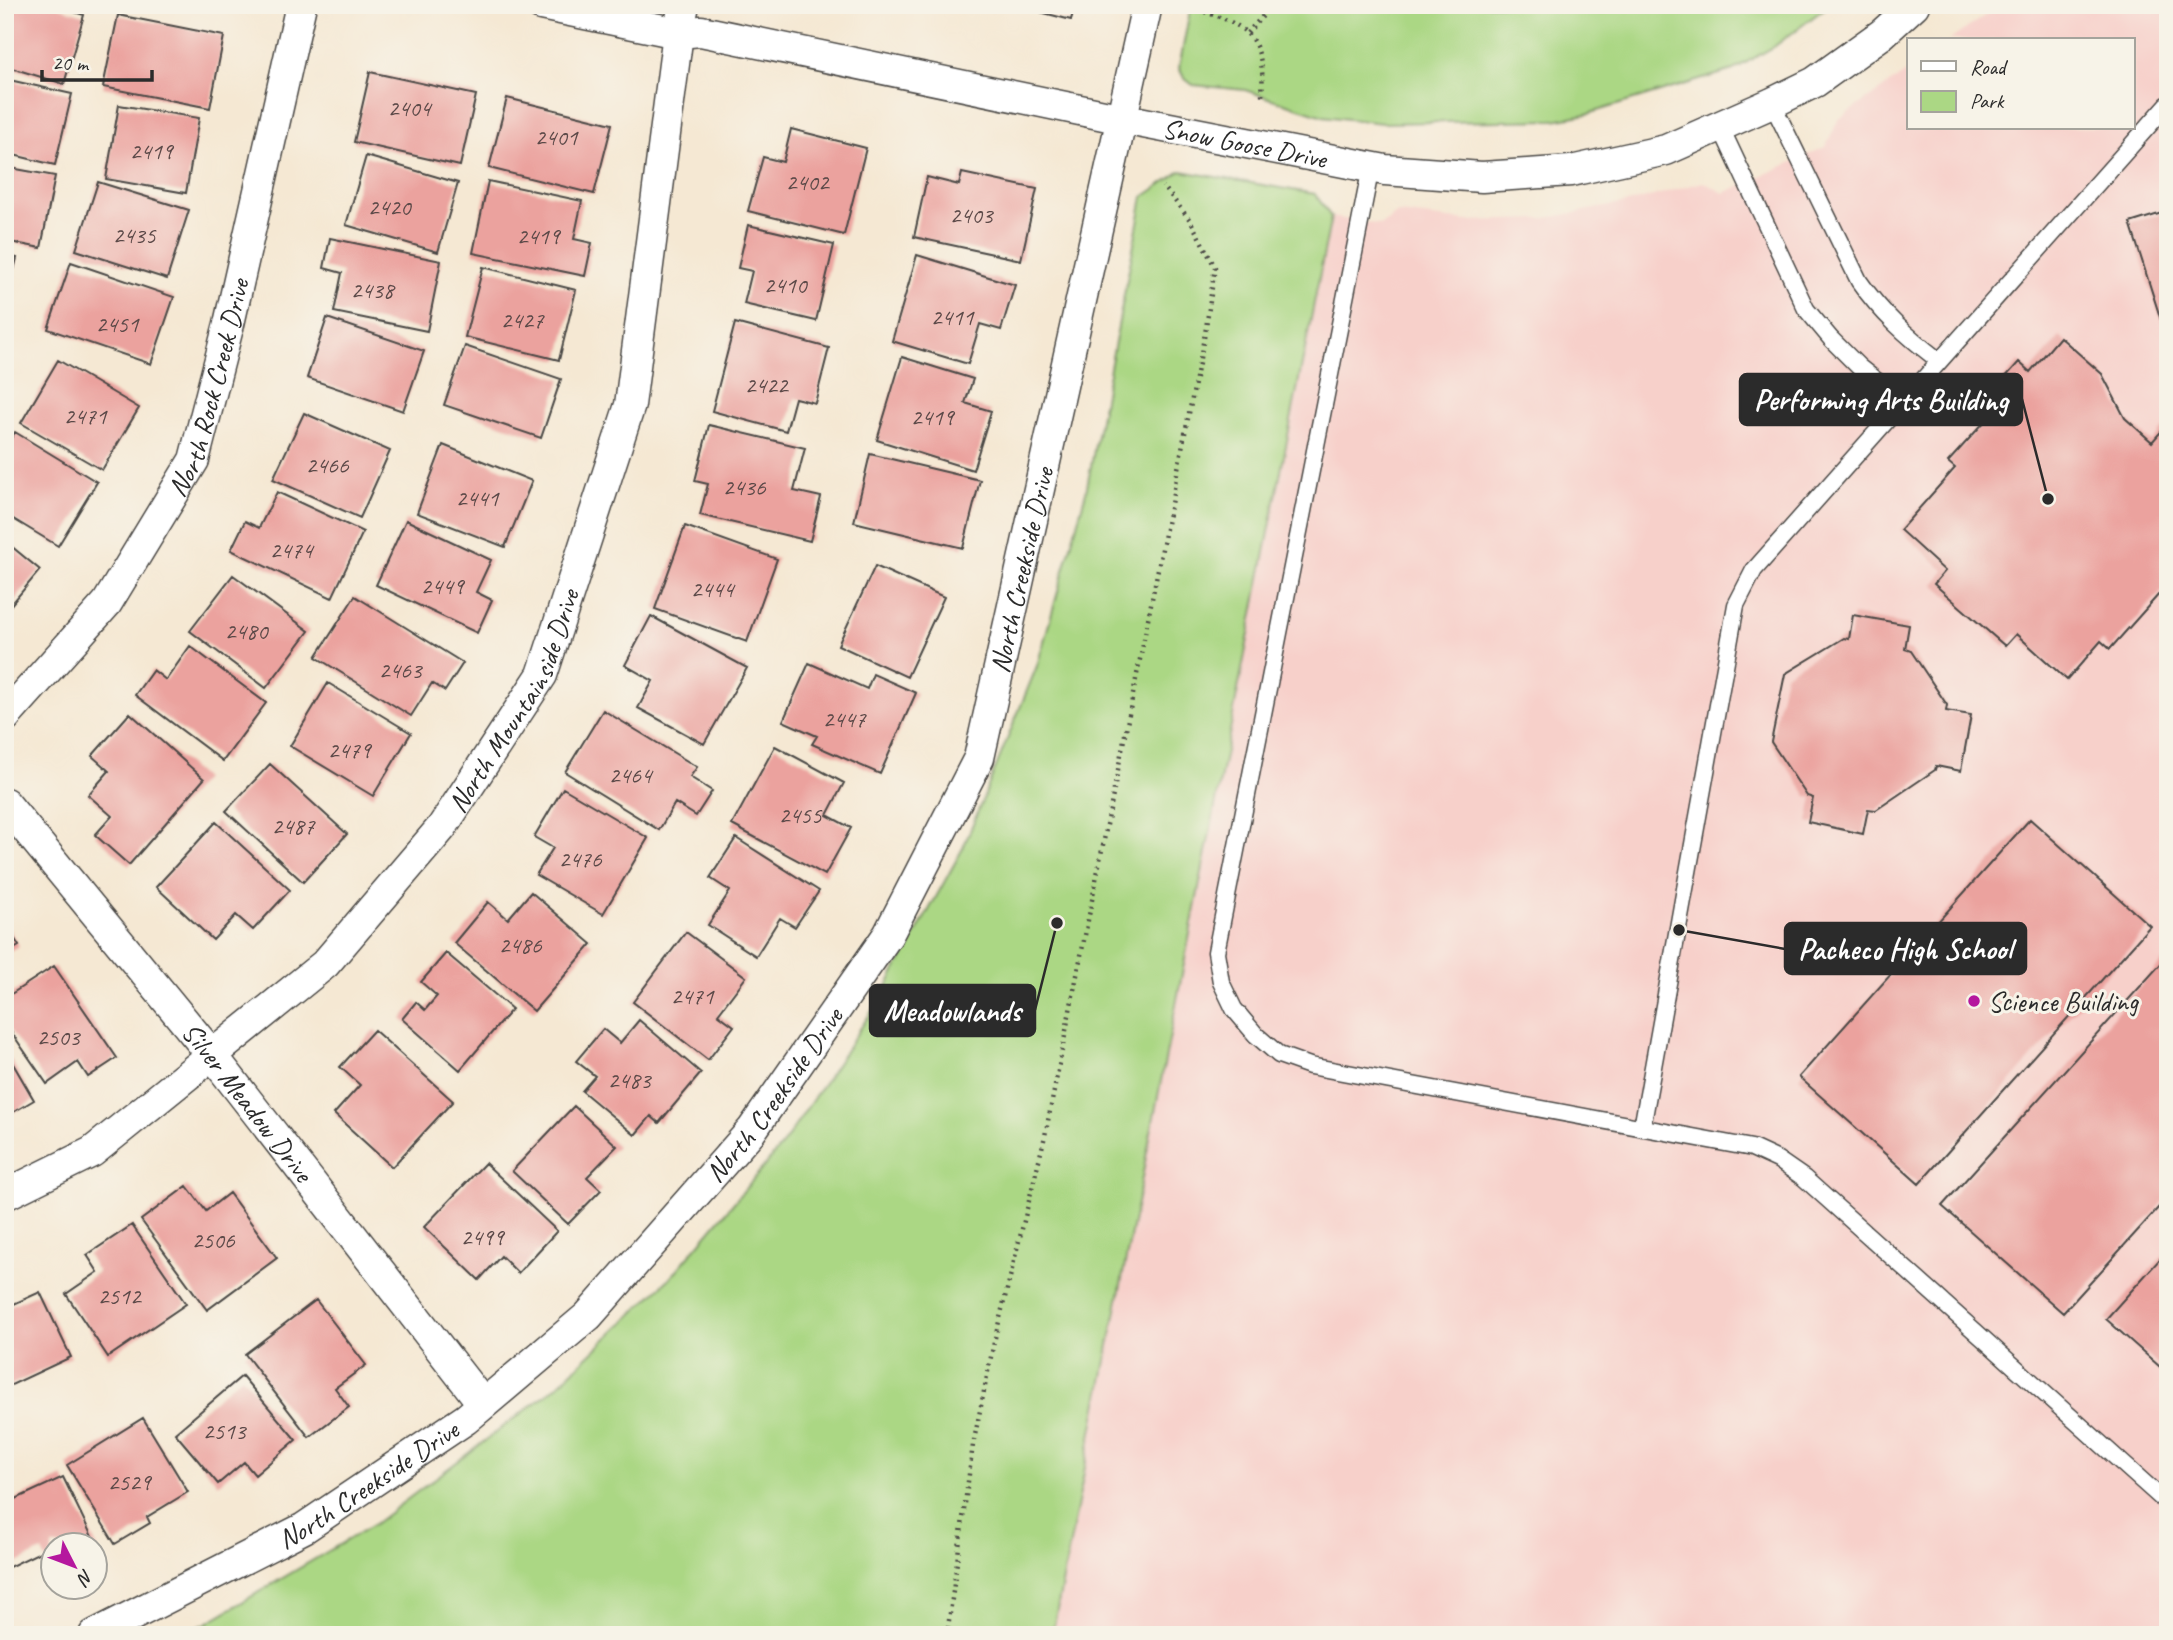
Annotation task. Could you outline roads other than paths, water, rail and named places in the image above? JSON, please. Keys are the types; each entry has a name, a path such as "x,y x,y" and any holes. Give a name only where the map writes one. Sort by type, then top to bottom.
{"street":[{"name":"North Rock Creek Drive","path":"5,717 107,603 194,460 229,324 301,5"},
{"name":"Snow Goose Drive","path":"541,5 681,19 701,32 1123,119 1385,170 1482,177 1571,171 1666,150 1815,82 1882,34 1914,5"},
{"name":"North Creekside Drive","path":"94,1635 304,1528 466,1419 588,1316 751,1130 888,936 979,758 1147,5"},
{"name":"North Mountainside Drive","path":"5,1195 92,1152 325,964 442,827 542,675 630,405 681,19"},
{"name":"Silver Meadow Drive","path":"5,803 212,1055 483,1404"}],"lane":[{"path":"1772,103 1859,281 1876,305 1906,335 1938,360"},
{"path":"1642,1128 1736,605 1754,570 2168,104"},
{"path":"1720,126 1806,309 1830,339 1859,367 1902,401"},
{"path":"1371,167 1216,952 1222,982 1234,1009 1256,1035 1279,1055 1310,1066 1752,1148 1778,1160 1795,1172 2168,1504"}],"place":[{"name":"Performing Arts Building","path":"2048,499"},
{"name":"Meadowlands","path":"1057,923"},
{"name":"Pacheco High School","path":"1679,930"},
{"name":"Science Building","path":"1974,1001"}]}
